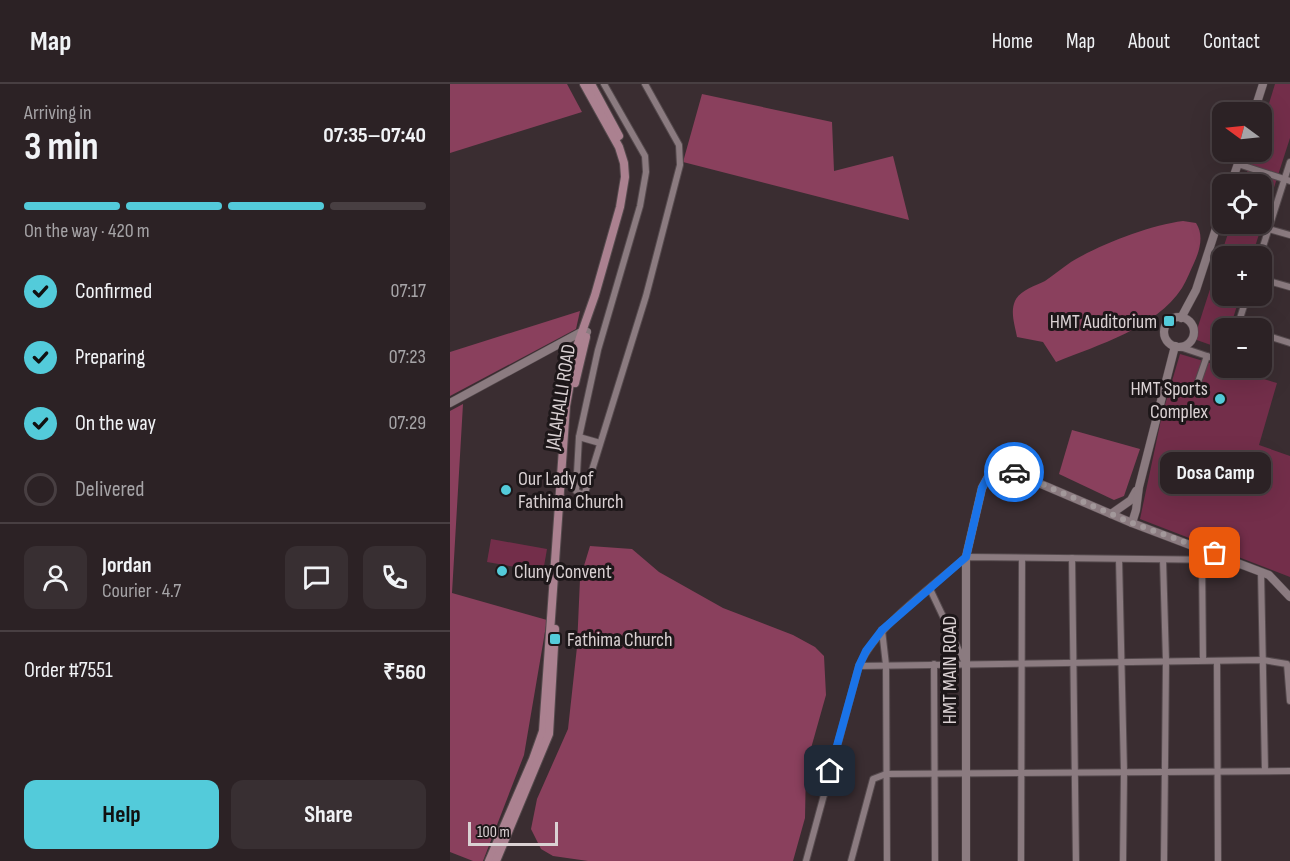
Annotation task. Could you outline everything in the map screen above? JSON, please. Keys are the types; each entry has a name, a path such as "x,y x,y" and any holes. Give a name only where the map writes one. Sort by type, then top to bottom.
{"main road":[{"name":"JALAHALLI ROAD","path":"496,861 546,744 551,723 549,681 567,442 585,332 617,218 625,177 619,147 584,84"},
{"name":"JALAHALLI ROAD","path":"585,332 621,209 628,162 611,118 591,84"},
{"path":"489,861 539,744 543,731 549,681"}],"street":[{"path":"604,84 645,156 646,172 640,206 598,350 579,437 576,491 578,494 585,493 646,296 680,165 679,145 645,84"},
{"path":"1257,102 1263,84"},
{"path":"1272,220 1287,180 1290,162"},
{"path":"1234,174 1238,164 1287,180"},
{"path":"1272,229 1290,235"},
{"path":"1181,318 1196,290 1214,234"},
{"path":"1272,282 1290,287"},
{"path":"1178,346 1190,342 1194,332 1191,322 1173,318 1168,321 1164,330 1165,338 1178,346 1212,358"},
{"path":"450,403 585,332"},
{"path":"1272,337 1290,343"},
{"path":"1132,523 1139,487 1178,346"},
{"path":"1196,388 1207,356"},
{"path":"579,437 600,443"},
{"name":"HMT MAIN ROAD","path":"966,861 966,557 982,488 989,475 999,466 1132,523 1269,575 1290,597"},
{"path":"1111,514 1131,500 1139,487"},
{"path":"806,861 859,666 866,651 882,630 966,557 1235,561"},
{"path":"1022,558 1020,773 1022,861"},
{"path":"1072,558 1076,861"},
{"path":"1119,559 1124,772 1123,861"},
{"path":"1163,560 1166,661 1164,861"},
{"path":"1202,560 1203,660"},
{"path":"1261,572 1265,771"},
{"path":"930,589 965,663"},
{"path":"882,630 886,665 887,861"},
{"path":"859,666 1263,660 1287,664 1290,700"},
{"path":"1216,661 1219,771 1218,861"},
{"path":"934,664 935,861"},
{"path":"851,861 873,779 886,774 1290,771"}],"shaded area":[{"path":"450,84 567,84 582,112 450,153"},
{"path":"1275,84 1290,84 1290,138 1272,194 1272,174 1246,174 1251,162 1272,162 1272,102 1269,102"},
{"path":"702,94 832,122 834,171 893,156 909,220 683,162"},
{"path":"1183,221 1196,223 1200,232 1198,253 1182,288 1171,302 1142,325 1056,362 1043,342 1017,337 1013,310 1017,297 1024,291 1045,281 1071,262 1110,243 1140,231"},
{"path":"1228,234 1259,234 1255,246 1224,246"},
{"path":"1212,283 1212,306 1237,306 1233,318 1212,318 1212,345 1194,339"},
{"path":"580,311 576,329 450,396 450,352"},
{"path":"1180,354 1212,364 1212,378 1260,378 1277,383 1259,445 1290,456 1290,577 1140,519 1162,415"},
{"path":"463,404 452,593 547,620 524,755 483,861 473,861 450,852 450,411"},
{"path":"1072,430 1140,449 1124,496 1114,500 1059,474"},
{"path":"491,539 547,549 543,572 487,562"},
{"path":"590,546 632,549 659,572 723,608 793,635 815,647 824,656 826,695 806,766 805,818 793,861 588,861 553,856 541,849 531,829 537,799 568,729 577,647 580,579"}],"way so far":[{"path":"1014,472 1132,523 1215,553"}],"place":[{"name":"HMT Auditorium","path":"1169,321"},
{"name":"HMT Sports Complex","path":"1220,399"},
{"name":"Our Lady of Fathima Church","path":"506,490"},
{"name":"Dosa Camp","path":"1215,553"},
{"name":"Cluny Convent","path":"502,571"},
{"name":"Fathima Church","path":"555,639"}],"route":[{"path":"830,771 859,666 866,651 882,630 966,557 982,488 989,475 999,466 1014,472"}]}
